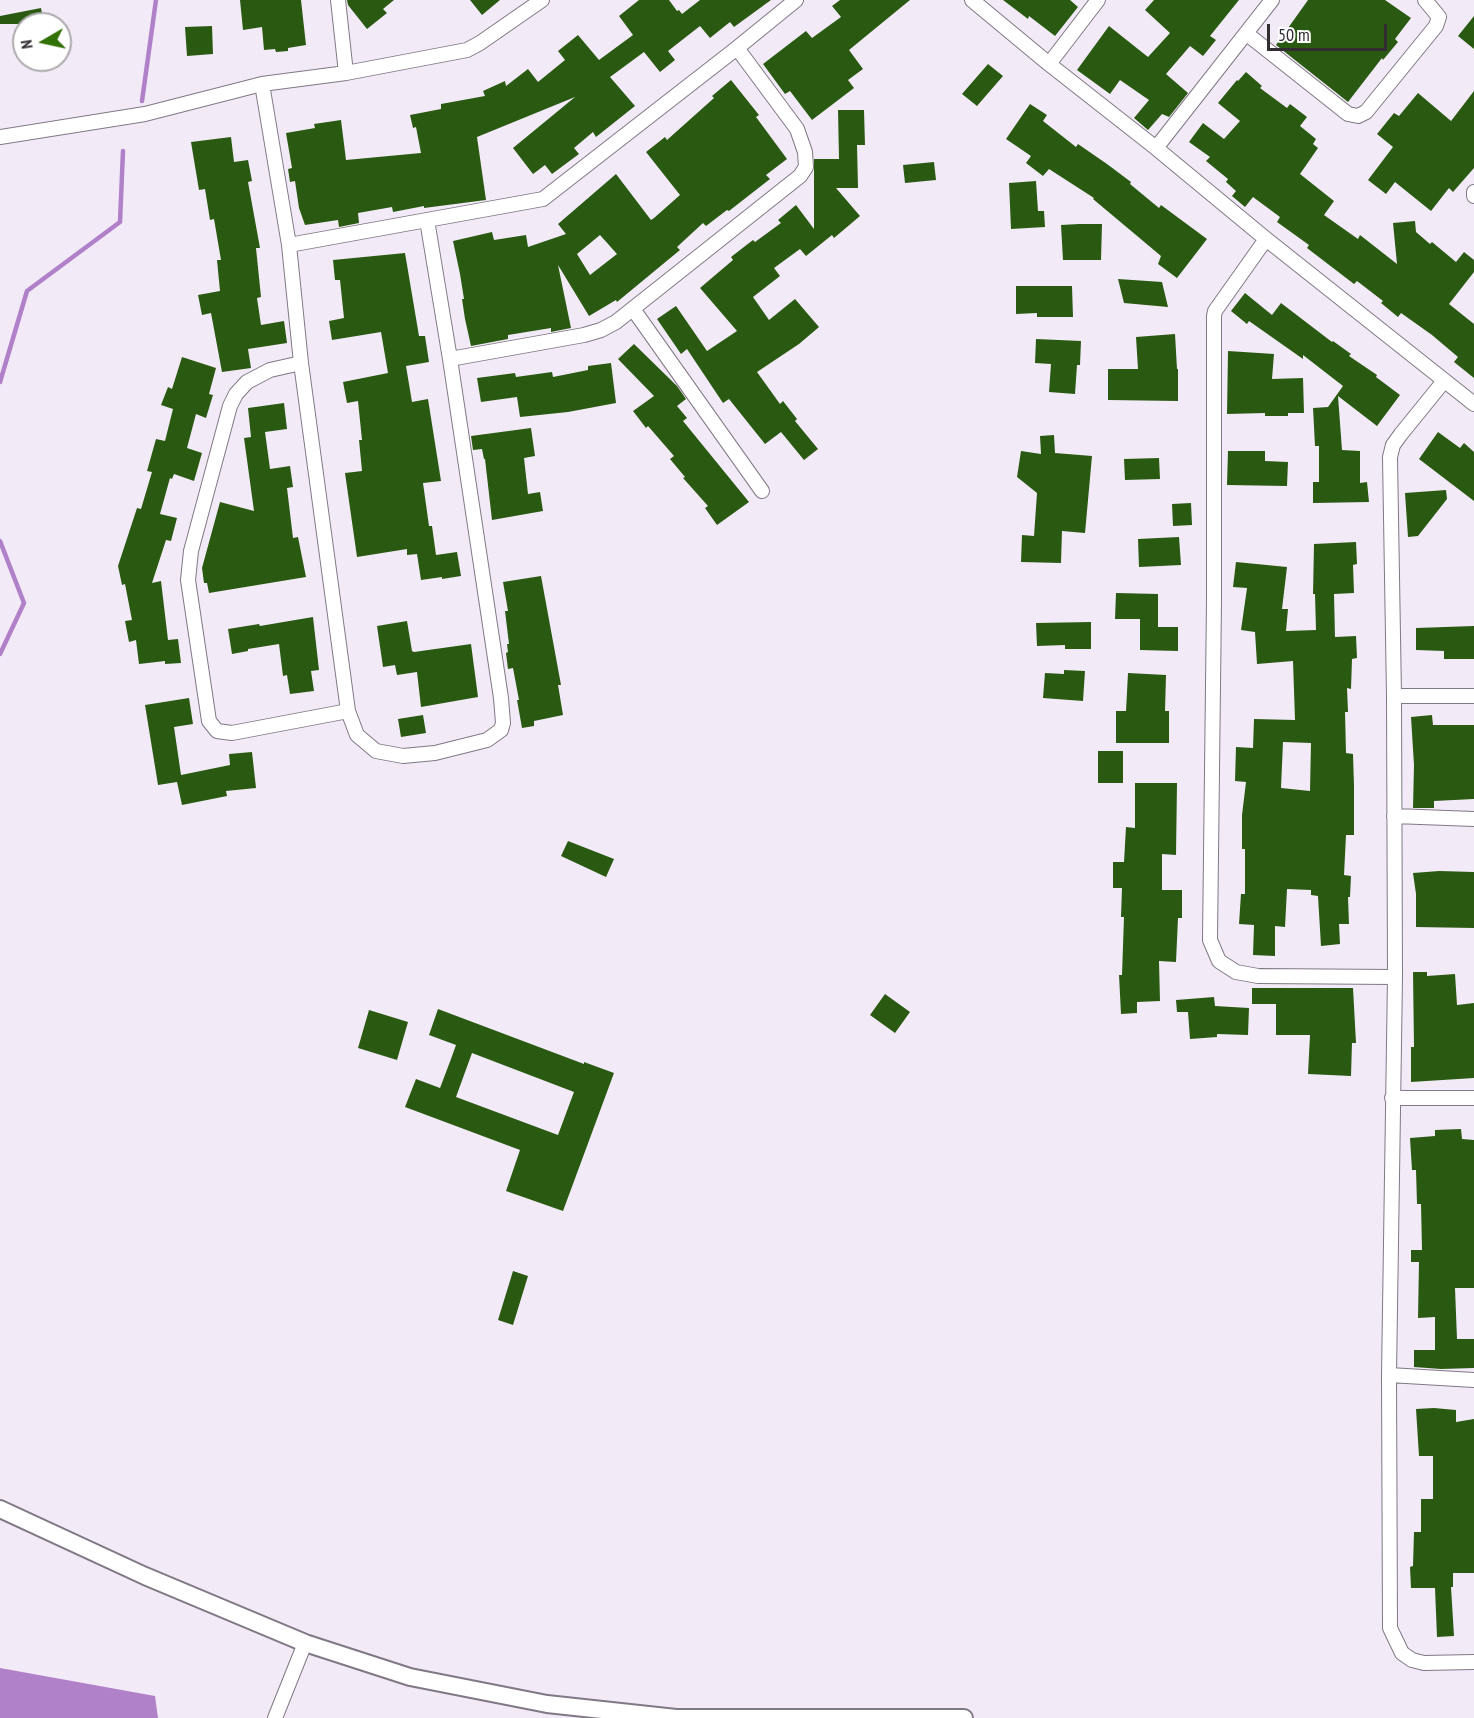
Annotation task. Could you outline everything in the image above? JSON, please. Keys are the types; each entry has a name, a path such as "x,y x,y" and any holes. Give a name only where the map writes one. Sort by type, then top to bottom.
{"street":[{"path":"338,0 346,73"},
{"path":"0,137 145,114 262,84 346,73 467,50 542,0"},
{"path":"289,245 543,199 796,0"},
{"path":"972,0 1266,239 1474,404"},
{"path":"1049,64 1098,0"},
{"path":"1156,148 1272,0"},
{"path":"1247,34 1348,114 1358,116 1366,112 1436,26 1439,17 1425,0"},
{"path":"450,359 584,335 608,326 633,309 800,176 806,167 802,140 797,129 737,48"},
{"path":"262,84 289,245 301,363 348,711 357,735 363,741 376,751 403,756 435,753 487,740 501,730 503,723 450,359 427,220"},
{"path":"1266,239 1215,311 1214,316 1214,613 1210,940 1218,961 1236,972 1258,976 1395,977"},
{"path":"633,309 762,491"},
{"path":"301,363 270,370 247,382 230,405 191,551 188,580 209,721 216,731 232,733 348,711"},
{"path":"1444,381 1401,434 1394,444 1390,458 1395,977 1389,1376 1390,1629 1402,1653 1412,1660 1424,1663 1474,1662"},
{"path":"1394,696 1474,696"},
{"path":"1394,816 1474,819"},
{"path":"1392,1098 1474,1098"},
{"path":"1389,1376 1474,1380"},
{"path":"0,1509 145,1576 304,1643 410,1677 547,1704 676,1718 964,1718"},
{"path":"275,1718 304,1643"}],"shaded area":[{"path":"0,1668 155,1696 158,1718 0,1718"}],"building":[{"path":"240,0 301,0 306,45 288,48 288,51 264,50 262,27 243,30"},
{"path":"347,0 394,0 383,9 387,13 367,29 348,5"},
{"path":"470,0 500,0 482,15"},
{"path":"639,0 669,0 682,14 700,0 771,0 734,27 730,22 710,38 700,26 668,51 675,60 660,72 644,52 610,77 635,106 596,137 593,132 574,148 579,154 552,174 545,165 533,174 513,148 575,97 477,137 486,200 424,208 424,206 393,212 392,207 358,213 359,223 339,227 338,220 305,225 299,208 295,181 290,182 288,169 292,168 286,133 315,128 314,124 341,120 346,160 421,153 416,127 413,128 410,115 441,109 441,104 485,96 483,91 505,81 506,86 528,69 538,82 565,60 558,51 578,35 599,60 633,35 619,16"},
{"path":"840,0 910,0 849,50 863,69 848,80 854,88 812,120 790,91 785,94 763,64 806,31 812,38 841,17 832,6"},
{"path":"1003,0 1070,0 1078,7 1055,36"},
{"path":"1154,0 1239,0 1210,36 1216,40 1203,56 1190,46 1166,74 1188,93 1169,117 1162,114 1148,130 1134,118 1149,100 1120,80 1110,94 1077,70 1109,26 1148,57 1170,33 1145,10"},
{"path":"1308,0 1385,0 1411,18 1395,39 1398,42 1383,60 1382,58 1348,102 1276,45"},
{"path":"41,8 42,12 20,12"},
{"path":"12,14 12,24 0,24 0,16"},
{"path":"1474,16 1474,49 1458,36"},
{"path":"212,26 213,54 187,56 185,27"},
{"path":"988,64 1003,76 977,106 962,94"},
{"path":"1246,72 1262,86 1260,88 1287,108 1290,104 1307,117 1300,126 1316,139 1313,144 1318,148 1300,174 1334,201 1324,215 1358,239 1360,235 1397,264 1393,223 1415,221 1416,232 1456,262 1464,252 1474,260 1474,272 1449,304 1474,324 1474,378 1454,362 1458,357 1432,335 1401,313 1398,317 1381,303 1383,301 1357,281 1354,284 1307,248 1309,245 1277,222 1280,217 1253,197 1245,207 1232,196 1236,191 1226,182 1228,179 1206,161 1210,157 1189,142 1203,123 1224,139 1240,121 1218,103"},
{"path":"731,80 759,115 756,117 787,159 766,175 770,179 729,211 727,210 706,226 703,223 677,247 680,250 617,302 616,300 589,316 558,265 571,328 551,332 551,328 508,335 508,339 471,346 453,241 492,232 494,240 526,235 528,247 566,234 558,224 616,174 651,220 680,195 646,152 665,137 667,140 714,98 712,96","holes":["600,235 617,254 590,275 577,254"]},
{"path":"1474,91 1474,168 1453,192 1449,188 1431,211 1395,182 1386,194 1368,180 1393,147 1377,134 1394,113 1399,116 1418,93 1451,121"},
{"path":"1030,104 1047,115 1043,121 1076,147 1078,144 1107,164 1159,208 1161,205 1207,239 1177,278 1158,264 1161,256 1094,198 1049,169 1043,176 1026,163 1031,156 1006,139"},
{"path":"838,110 864,110 865,145 857,145 858,188 836,188 860,216 834,238 832,235 806,256 800,249 774,268 780,276 753,297 769,320 795,299 819,327 799,344 757,372 780,404 783,401 797,419 795,421 818,449 804,460 781,432 765,444 729,399 723,403 687,349 681,354 657,319 676,306 707,351 737,331 700,288 733,260 731,257 781,223 778,220 796,205 814,229 814,159 839,159"},
{"path":"231,137 234,162 248,160 252,181 248,182 260,248 256,248 261,297 257,298 261,325 284,321 287,343 248,349 251,368 222,372 211,313 202,315 198,295 220,291 217,260 221,260 214,219 210,220 205,189 199,190 191,142"},
{"path":"934,162 936,180 905,183 903,165"},
{"path":"1036,181 1038,211 1044,211 1045,227 1011,229 1009,183"},
{"path":"1102,224 1101,260 1063,260 1061,225"},
{"path":"405,253 419,336 425,336 429,362 406,366 412,402 428,399 441,481 423,483 429,526 432,526 436,555 457,552 461,576 442,579 442,577 421,580 417,554 407,555 407,549 357,557 345,473 362,471 359,440 362,440 358,401 347,403 343,382 388,373 381,332 332,340 329,321 344,318 340,280 335,280 333,260"},
{"path":"1118,279 1162,282 1168,307 1124,303"},
{"path":"1016,286 1072,286 1073,317 1037,317 1037,313 1016,314"},
{"path":"1245,293 1272,315 1281,303 1351,354 1349,356 1377,375 1376,377 1400,395 1377,426 1338,396 1342,450 1360,451 1360,483 1367,482 1369,502 1313,503 1313,482 1319,482 1319,446 1315,446 1313,408 1328,407 1343,386 1303,355 1303,359 1249,321 1247,324 1231,311"},
{"path":"1175,334 1178,401 1108,400 1108,369 1138,369 1136,337"},
{"path":"1036,339 1081,341 1075,394 1049,392 1051,364 1035,363"},
{"path":"634,344 677,386 686,399 677,406 687,418 683,421 749,502 717,525 705,508 708,506 683,478 685,477 670,459 674,456 648,426 646,428 633,411 654,396 618,359"},
{"path":"1228,351 1274,354 1272,379 1303,378 1304,413 1288,413 1288,416 1265,416 1265,413 1227,414"},
{"path":"182,357 216,368 209,394 213,395 206,418 196,414 187,448 202,453 194,481 174,474 172,479 170,478 160,514 177,518 171,541 166,540 152,583 161,581 168,640 178,639 181,663 165,664 165,661 139,664 136,640 129,642 125,621 132,620 125,584 122,585 118,566 137,508 141,509 152,472 147,471 156,439 165,441 173,409 161,405 168,387 172,389"},
{"path":"611,363 616,403 568,412 520,417 517,397 481,402 477,378 515,373 516,377 552,372 553,377 588,370 588,366"},
{"path":"284,403 287,429 265,432 270,469 290,466 293,487 287,488 293,538 298,537 306,577 209,593 207,583 204,583 202,568 220,502 254,511 244,438 251,437 248,408"},
{"path":"531,428 535,456 524,458 528,494 540,492 543,511 492,520 485,459 482,449 473,450 471,436"},
{"path":"1438,432 1460,448 1464,443 1474,452 1474,501 1419,459"},
{"path":"1054,435 1055,453 1092,456 1085,533 1062,531 1061,563 1021,562 1022,535 1034,536 1037,493 1017,477 1021,451 1041,454 1040,436"},
{"path":"1228,451 1265,451 1265,461 1288,462 1287,486 1227,485"},
{"path":"1159,458 1160,479 1125,480 1124,459"},
{"path":"1446,490 1447,499 1418,536 1408,537 1405,493"},
{"path":"1191,503 1192,525 1173,526 1172,504"},
{"path":"1179,537 1181,565 1139,567 1138,539"},
{"path":"1356,542 1357,564 1353,565 1354,593 1334,594 1335,637 1356,636 1357,658 1352,659 1351,689 1347,688 1348,712 1345,712 1346,753 1353,754 1354,786 1354,835 1346,835 1344,875 1351,876 1350,897 1348,897 1349,924 1339,924 1340,944 1321,946 1318,896 1311,895 1311,890 1287,889 1285,927 1275,926 1275,956 1253,955 1254,925 1239,924 1241,894 1245,894 1242,815 1246,782 1235,781 1236,747 1253,748 1254,719 1295,720 1293,661 1257,664 1255,632 1241,630 1247,588 1233,587 1236,562 1287,567 1282,609 1288,609 1286,631 1316,630 1315,594 1313,594 1314,544","holes":["1283,742 1311,743 1310,791 1281,788"]},
{"path":"541,576 561,685 558,685 563,715 534,721 534,726 522,728 513,668 508,669 506,653 508,652 507,644 509,644 505,611 508,611 503,582"},
{"path":"1116,593 1158,594 1158,627 1178,627 1178,651 1140,650 1140,619 1115,619"},
{"path":"313,617 319,670 311,671 314,691 290,694 287,675 283,676 279,644 232,654 228,629"},
{"path":"407,621 414,652 471,644 478,697 421,707 417,672 397,675 395,665 383,667 377,626"},
{"path":"1091,622 1091,649 1065,649 1065,645 1037,646 1036,623"},
{"path":"1474,626 1474,659 1444,659 1444,651 1416,650 1416,628"},
{"path":"1064,670 1085,671 1083,701 1043,698 1045,673 1064,674"},
{"path":"1128,673 1166,675 1165,711 1169,711 1169,743 1116,743 1116,711 1126,711"},
{"path":"189,698 193,724 174,727 181,775 230,765 229,754 252,752 256,788 226,791 227,796 182,805 177,782 158,785 145,705"},
{"path":"423,715 426,733 401,737 398,719"},
{"path":"1432,715 1433,725 1474,725 1474,799 1434,801 1434,808 1413,808 1414,765 1411,717"},
{"path":"1098,751 1123,751 1123,783 1098,783"},
{"path":"1135,783 1177,783 1176,855 1162,854 1162,890 1182,890 1182,918 1178,918 1176,962 1159,961 1160,1001 1137,1002 1137,1013 1121,1014 1119,975 1122,975 1124,917 1121,917 1122,888 1113,888 1113,862 1124,862 1126,827 1135,828"},
{"path":"568,841 614,859 606,877 561,856"},
{"path":"1474,872 1474,928 1416,927 1416,894 1413,873"},
{"path":"1413,972 1427,972 1427,976 1455,974 1457,1005 1474,1003 1474,1078 1411,1082 1411,1047 1414,1047"},
{"path":"1252,988 1353,988 1356,1043 1352,1043 1351,1076 1308,1074 1310,1035 1276,1035 1276,1004 1252,1004"},
{"path":"885,994 910,1012 895,1033 870,1015"},
{"path":"1214,997 1215,1006 1249,1008 1248,1035 1217,1034 1217,1037 1190,1039 1188,1012 1177,1012 1176,1000"},
{"path":"438,1009 614,1073 563,1211 506,1191 520,1150 405,1107 416,1079 440,1088 456,1045 429,1035","holes":["472,1053 574,1092 558,1135 456,1097"]},
{"path":"369,1010 408,1022 397,1060 358,1048"},
{"path":"1461,1129 1462,1139 1474,1140 1474,1288 1455,1288 1457,1339 1474,1339 1474,1368 1414,1367 1414,1350 1435,1350 1435,1317 1418,1318 1419,1262 1411,1262 1411,1250 1422,1250 1421,1204 1417,1204 1416,1170 1412,1170 1410,1138 1435,1136 1435,1130"},
{"path":"513,1271 528,1276 513,1325 498,1320"},
{"path":"1416,1409 1456,1410 1456,1422 1474,1419 1474,1573 1453,1573 1453,1587 1451,1587 1454,1636 1437,1637 1435,1588 1411,1588 1410,1567 1413,1566 1414,1532 1421,1532 1421,1499 1433,1499 1433,1456 1419,1456"}],"waterway":[{"path":"142,101 156,0"},
{"path":"0,382 27,291 120,222 123,151"},
{"path":"0,541 24,603 0,654"}]}
